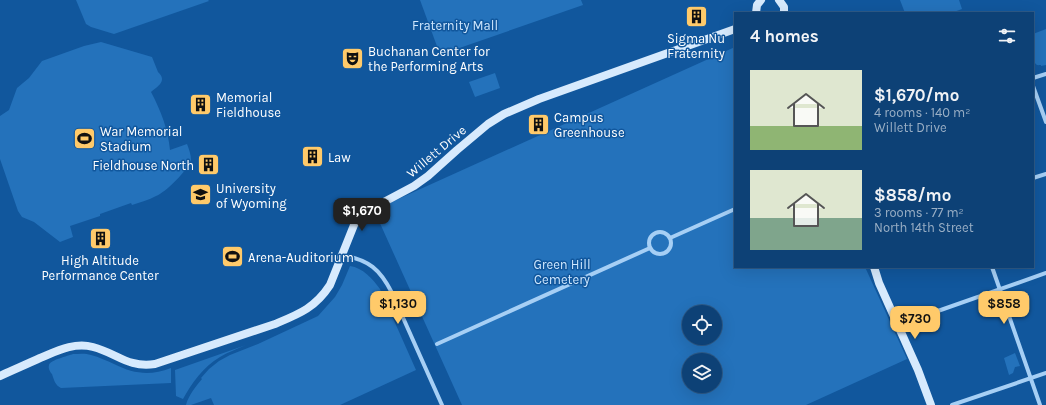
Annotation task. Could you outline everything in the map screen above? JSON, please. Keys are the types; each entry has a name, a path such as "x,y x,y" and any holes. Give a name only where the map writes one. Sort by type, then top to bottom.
{"street":[{"path":"779,0 784,7 784,12"},
{"path":"756,12 756,8 760,1"},
{"name":"Willett Drive","path":"0,376 60,349 79,345 101,349 133,364 155,364 275,324 305,310 314,304 326,292 332,282 354,225 361,215 414,186 428,176 467,141 496,119 521,106 539,99 734,29"},
{"path":"1034,78 1046,74"},
{"path":"1034,89 1046,122"},
{"path":"1034,178 1046,174"},
{"path":"670,238 734,209"},
{"path":"662,232 670,238 670,248 663,254 654,252 650,248 649,241 655,233 662,232"},
{"path":"437,344 650,248"},
{"path":"342,255 354,257 367,262 384,278 442,405"},
{"path":"874,268 879,284 918,370 931,405"},
{"path":"992,268 1040,405"},
{"path":"898,326 1046,273"},
{"path":"952,405 1046,373"}],"green space":[{"path":"76,0 209,1 114,34 86,24"},
{"name":"Fraternity Mall","path":"420,0 581,0 583,5 441,54"},
{"path":"900,0 959,0 962,9 954,12 905,12"},
{"path":"1046,29 1046,65 1036,65 1034,61 1034,34"},
{"name":"War Memorial Stadium","path":"101,42 152,57 158,72 161,75 162,81 151,92 164,120 170,150 187,144 191,160 186,169 171,186 160,194 147,200 132,205 131,203 100,214 100,216 70,226 73,237 60,242 34,222 22,217 18,211 0,159 0,116 9,110 17,88 29,78 42,61 84,46"},
{"name":"Green Hill Cemetery","path":"734,47 734,268 865,268 907,359 806,405 462,405 374,210"},
{"path":"495,73 500,88 475,97 469,82"},
{"path":"350,266 355,267 367,274 380,289 416,370 340,405 214,405 211,398 191,405 186,405 190,395 202,379 201,378 219,361 318,316 335,297"},
{"path":"246,345 223,355 203,370 183,399 176,396 175,370"},
{"path":"1015,353 1020,366 1015,367 1013,373 1009,375 1004,358"},
{"path":"73,354 89,354 128,370 142,373 163,371 171,368 171,383 61,388 55,382 49,370 49,365 56,360"}],"place":[{"name":"Sigma Nu Fraternity","path":"696,16"},
{"name":"Buchanan Center for the Performing Arts","path":"352,58"},
{"name":"Memorial Fieldhouse","path":"201,104"},
{"name":"Campus Greenhouse","path":"538,124"},
{"name":"War Memorial Stadium","path":"84,138"},
{"name":"Law","path":"313,157"},
{"name":"Fieldhouse North","path":"209,165"},
{"name":"University of Wyoming","path":"201,195"},
{"name":"High Altitude Performance Center","path":"100,238"},
{"name":"Arena-Auditorium","path":"232,257"}]}
